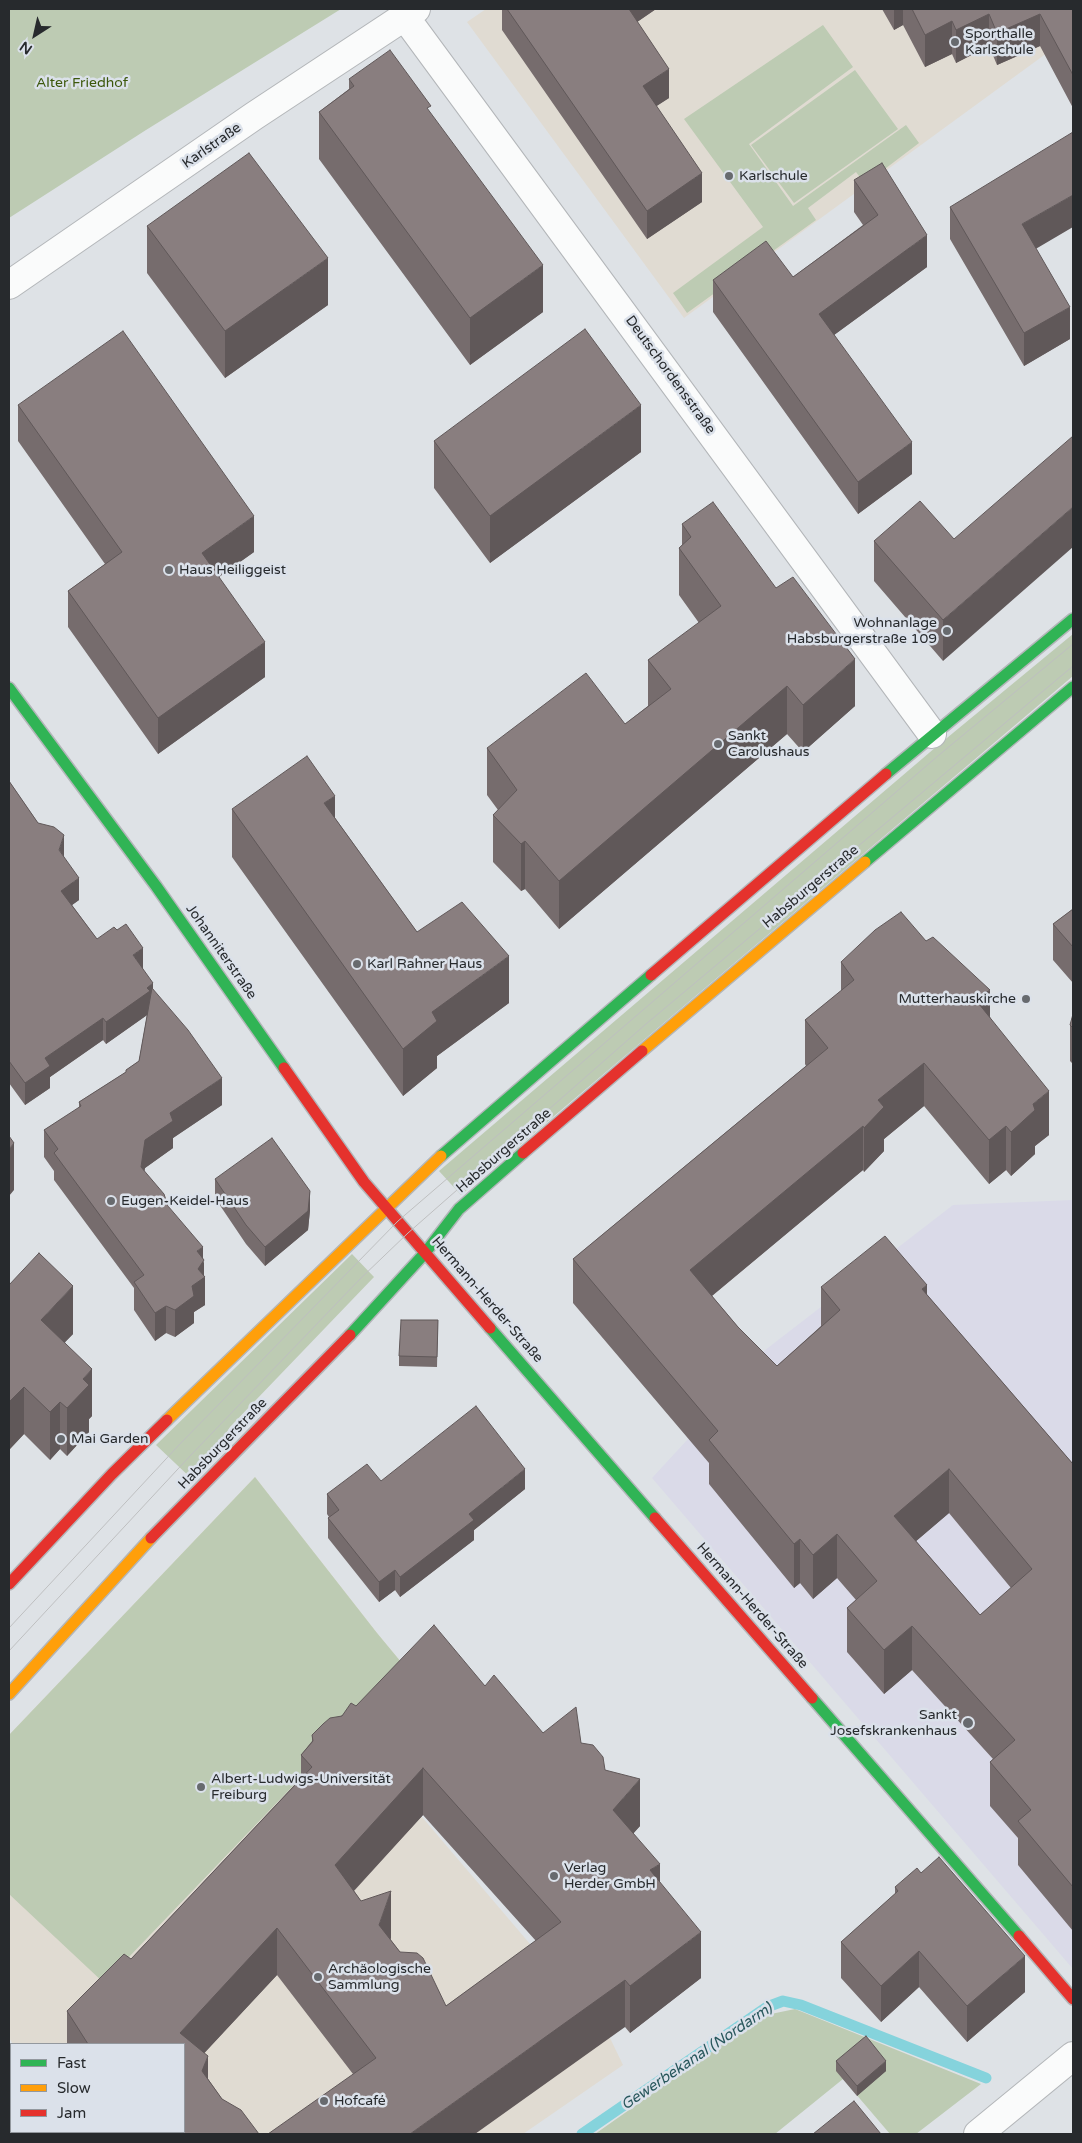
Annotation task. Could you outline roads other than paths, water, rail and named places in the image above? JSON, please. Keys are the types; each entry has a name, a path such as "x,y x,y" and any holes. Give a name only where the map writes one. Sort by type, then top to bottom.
{"main road":[{"path":"9,1584 112,1474 424,1170 932,734 1073,618"},
{"name":"Johanniterstraße","path":"9,688 156,886 364,1182 408,1233"},
{"name":"Habsburgerstraße","path":"9,1694 152,1537 382,1302 460,1209 666,1029 1073,688"},
{"name":"Hermann-Herder-Straße","path":"408,1233 1073,1999"}],"street":[{"name":"Karlstraße","path":"9,285 254,116 411,13"},
{"name":"Deutschordensstraße","path":"411,13 932,734"},
{"path":"978,2134 1073,2056"}],"waterway":[{"name":"Gewerbekanal (Nordarm)","path":"582,2134 767,2007 783,2001 801,2005 986,2078"}],"tram line":[{"path":"9,1628 178,1446 398,1221 939,755 1073,644"},
{"path":"9,1651 190,1456 360,1279 408,1233 646,1024 1073,666"}],"place":[{"name":"Sporthalle Karlschule","path":"955,42"},
{"name":"Karlschule","path":"729,176"},
{"name":"Haus Heiliggeist","path":"169,570"},
{"name":"Wohnanlage Habsburgerstraße 109","path":"947,631"},
{"name":"Sankt Carolushaus","path":"718,744"},
{"name":"Karl Rahner Haus","path":"357,964"},
{"name":"Mutterhauskirche","path":"1026,999"},
{"name":"Eugen-Keidel-Haus","path":"111,1201"},
{"name":"Mai Garden","path":"61,1439"},
{"name":"Sankt Josefskrankenhaus","path":"968,1723"},
{"name":"Albert-Ludwigs-Universität Freiburg","path":"201,1787"},
{"name":"Verlag Herder GmbH","path":"554,1876"},
{"name":"Archäologische Sammlung","path":"318,1977"},
{"name":"Hofcafé","path":"324,2101"}],"park label":[{"name":"Alter Friedhof","path":"82,83"}]}
